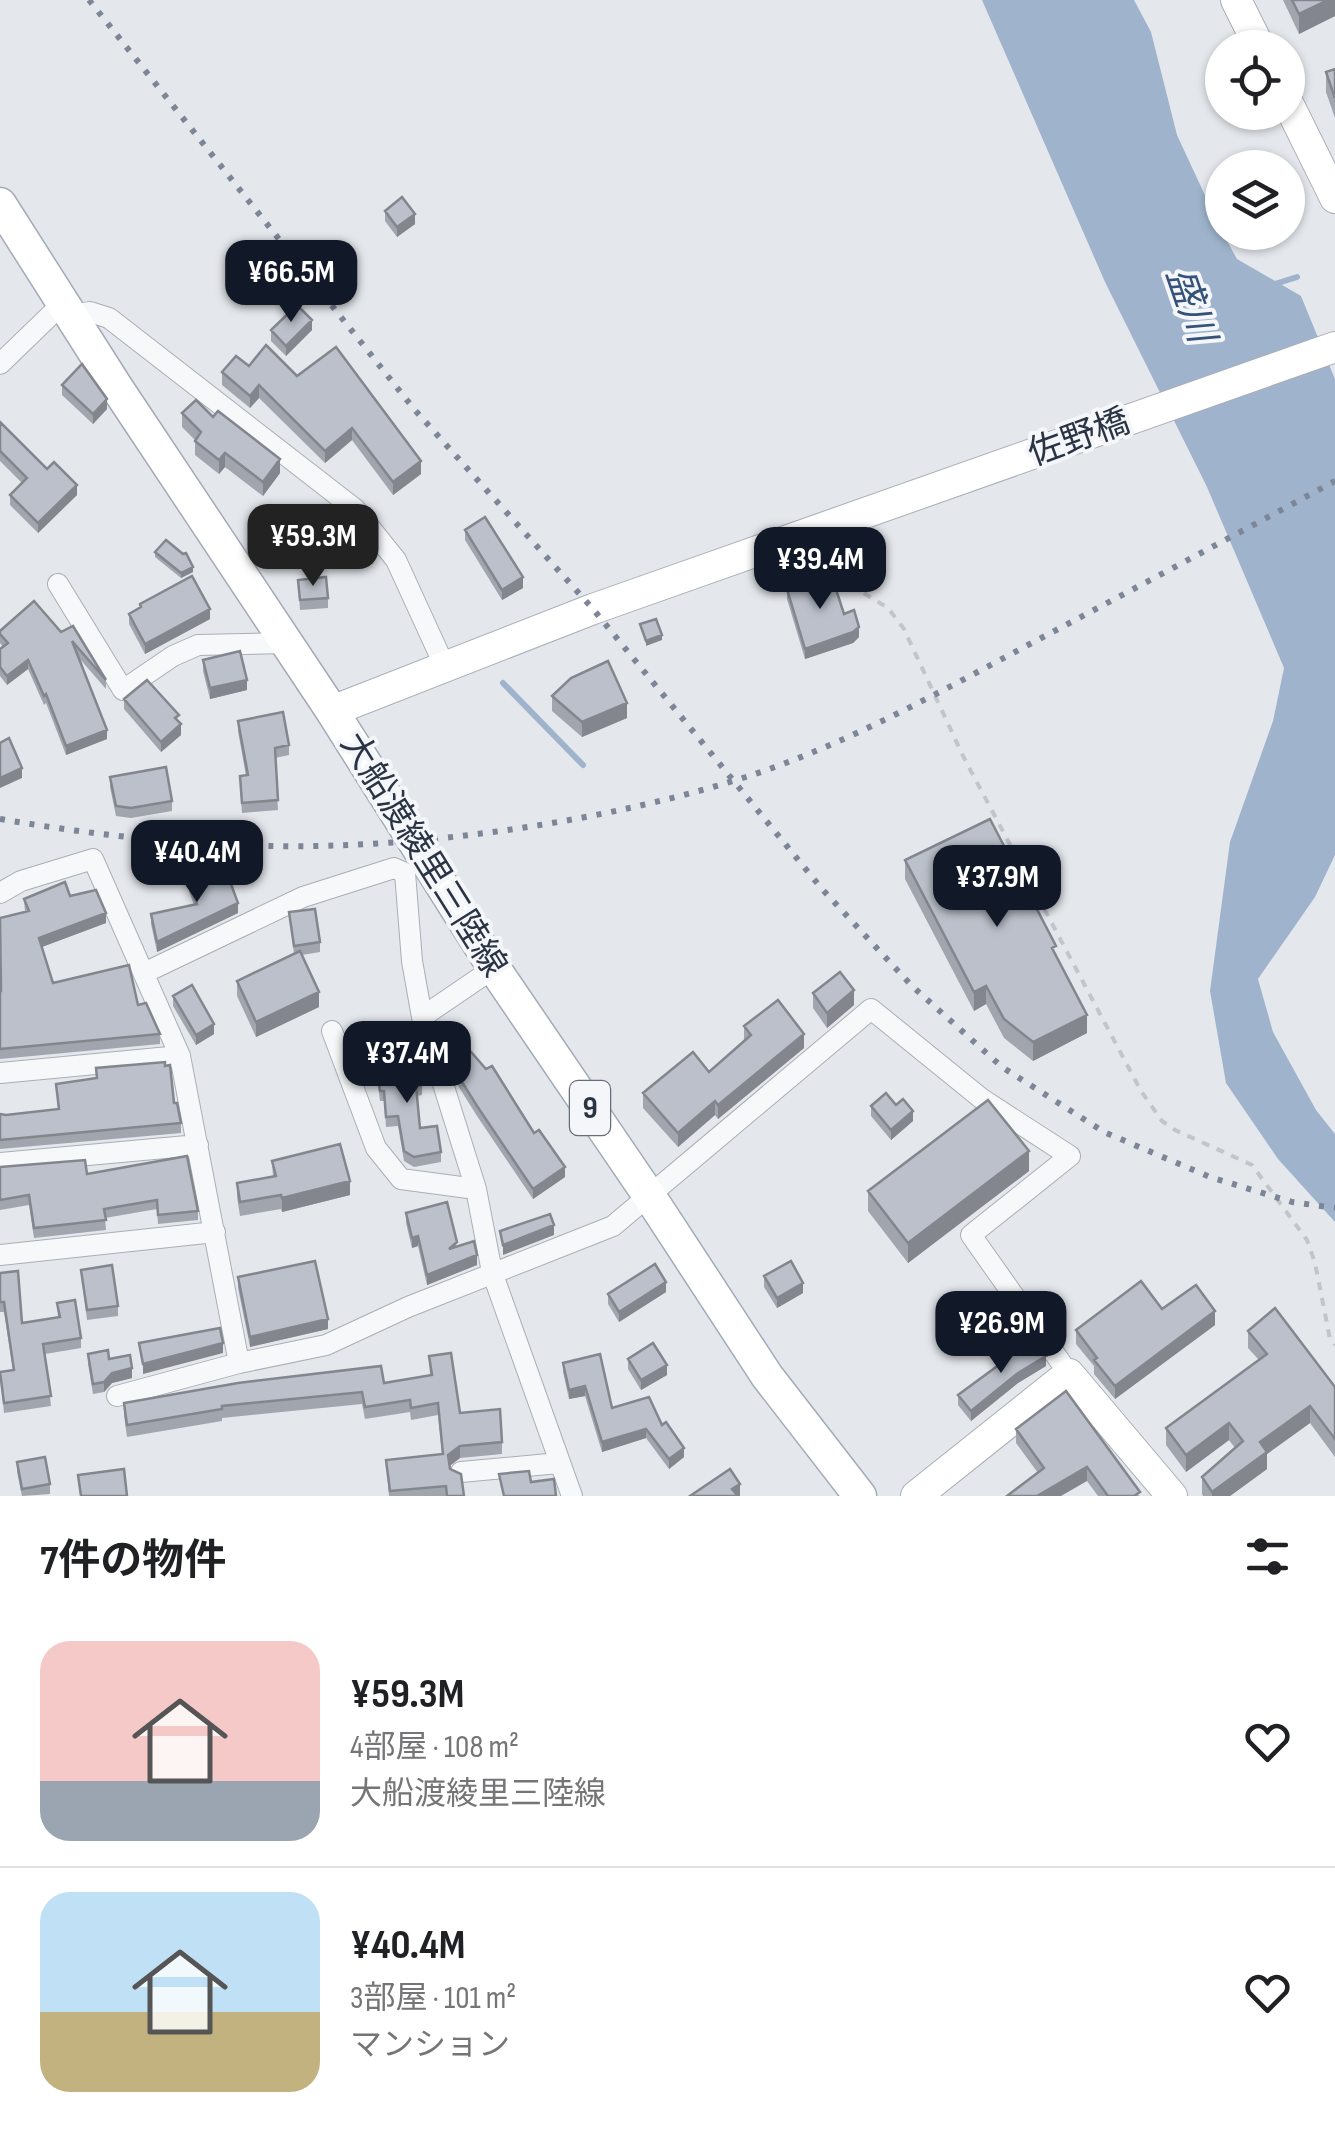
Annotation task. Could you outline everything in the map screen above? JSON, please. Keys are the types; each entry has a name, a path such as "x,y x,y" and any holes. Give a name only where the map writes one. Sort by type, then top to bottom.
{"main road":[{"name":"大船渡綾里三陸線","path":"4,217 332,711 494,968 650,1196 766,1376 860,1496"}],"street":[{"path":"1236,0 1251,30"},
{"path":"1301,130 1335,198"},
{"path":"0,364 67,309 109,318 355,509 396,560 444,667"},
{"name":"佐野橋","path":"332,711 592,608 1335,347"},
{"path":"58,584 122,690 186,648 287,643"},
{"path":"0,893 21,881 93,859 180,1056 239,1363"},
{"path":"144,973 303,897 394,868 405,874 412,961 422,1017 476,1189 492,1272 572,1496"},
{"path":"422,1017 494,968"},
{"path":"116,1396 239,1363 326,1345 492,1272 612,1226 871,1009 982,1100 1070,1156 971,1235 1069,1374 1172,1496"},
{"path":"332,1031 376,1148 401,1179 476,1189"},
{"path":"0,1073 180,1056"},
{"path":"0,1163 198,1144"},
{"path":"0,1254 215,1232"},
{"path":"916,1496 1069,1374"},
{"path":"461,1472 559,1464"}],"path":[{"path":"810,534 816,564 888,608 904,629 964,758 1141,1091 1162,1121 1252,1165 1307,1240 1330,1339 1335,1345"}],"water":[{"name":"盛川","path":"982,0 1134,0 1151,32 1177,135 1205,195 1205,250 1232,250 1237,259 1301,296 1335,379 1335,855 1315,897 1258,979 1273,1032 1316,1110 1335,1134 1335,1222 1278,1159 1226,1083 1210,991 1230,842 1273,721 1284,668 1207,487 1105,282"}],"building":[{"path":"1292,0 1328,0 1299,14"},
{"path":"1335,69 1335,98 1326,72"},
{"path":"402,197 415,214 397,227 385,211"},
{"path":"297,305 312,320 286,346 271,330"},
{"path":"266,345 297,376 336,347 421,461 393,482 352,428 325,451 259,385 250,396 222,372 236,356 249,366"},
{"path":"82,364 107,399 93,414 62,385"},
{"path":"196,400 213,417 218,411 280,459 263,482 225,453 219,460 195,441 201,432 182,413"},
{"path":"0,422 47,469 54,462 77,485 38,523 10,495 27,478 0,451"},
{"path":"485,517 523,577 502,590 465,530"},
{"path":"166,540 186,553 193,567 181,573 155,552"},
{"path":"831,574 844,614 854,610 859,627 805,649 787,589"},
{"path":"192,576 210,609 145,644 129,614"},
{"path":"326,577 328,598 300,600 298,580"},
{"path":"34,601 61,632 73,626 106,680 72,641 107,730 66,746 28,660 7,676 0,667 0,649 8,643 0,631"},
{"path":"656,619 662,635 646,641 640,624"},
{"path":"240,651 247,680 210,688 203,660"},
{"path":"608,661 627,703 582,722 552,696 571,678"},
{"path":"147,680 179,715 175,718 181,724 161,742 124,699"},
{"path":"283,712 289,745 275,748 278,800 242,803 240,776 248,775 238,721"},
{"path":"9,738 22,768 0,778 0,743"},
{"path":"166,767 172,801 131,808 116,806 110,777"},
{"path":"990,819 1087,1015 1033,1042 1004,1019 986,986 974,992 905,860"},
{"path":"225,868 238,903 157,942 151,914 197,904 189,881"},
{"path":"65,882 70,896 96,890 106,913 39,938 53,983 129,965 138,1005 146,1003 160,1034 0,1049 0,918 29,911 24,899"},
{"path":"315,909 320,942 294,946 289,912"},
{"path":"300,951 319,992 256,1022 237,981"},
{"path":"840,972 854,990 827,1013 813,993"},
{"path":"192,985 214,1024 196,1035 173,996"},
{"path":"778,1000 804,1034 678,1133 643,1093 693,1052 709,1072 751,1035 744,1026"},
{"path":"465,1045 486,1069 492,1066 534,1133 539,1130 565,1167 533,1189 457,1074 452,1056"},
{"path":"418,1058 422,1085 416,1086 420,1128 437,1126 441,1152 414,1157 404,1151 398,1116 386,1117 376,1065"},
{"path":"165,1062 165,1066 170,1065 174,1103 181,1123 0,1140 0,1114 59,1109 56,1084 97,1078 96,1068"},
{"path":"886,1093 896,1105 903,1099 913,1111 891,1130 871,1106"},
{"path":"988,1100 1029,1151 908,1243 868,1191"},
{"path":"340,1144 350,1181 282,1198 281,1195 240,1202 237,1183 276,1176 272,1161"},
{"path":"187,1156 198,1211 158,1215 157,1200 104,1209 106,1220 34,1228 29,1195 0,1200 0,1167 85,1160 87,1174"},
{"path":"447,1202 457,1242 449,1249 474,1241 477,1255 427,1275 418,1236 412,1238 406,1213"},
{"path":"550,1214 554,1225 503,1245 500,1231"},
{"path":"315,1261 328,1319 250,1337 238,1277"},
{"path":"791,1261 803,1283 777,1298 764,1276"},
{"path":"655,1264 666,1282 619,1312 608,1294"},
{"path":"112,1265 118,1306 87,1310 81,1270"},
{"path":"18,1271 22,1323 60,1317 57,1303 75,1300 81,1338 43,1344 51,1396 4,1403 0,1372 14,1370 4,1302 0,1302 0,1273"},
{"path":"1141,1281 1162,1309 1196,1285 1215,1311 1115,1386 1076,1330"},
{"path":"1275,1308 1335,1387 1335,1439 1310,1406 1260,1442 1267,1452 1212,1492 1202,1477 1243,1441 1229,1423 1186,1455 1166,1428 1267,1354 1248,1331"},
{"path":"220,1328 223,1343 143,1364 139,1343"},
{"path":"1030,1342 1046,1356 971,1411 958,1395"},
{"path":"653,1343 667,1365 641,1380 628,1359"},
{"path":"108,1350 109,1359 130,1355 132,1368 93,1384 88,1354"},
{"path":"451,1353 460,1413 500,1409 502,1442 460,1446 448,1455 450,1469 461,1474 464,1496 447,1496 446,1486 390,1491 386,1460 443,1454 438,1403 411,1408 410,1400 365,1407 362,1392 222,1406 127,1425 124,1403 238,1383 381,1366 384,1383 432,1375 429,1356"},
{"path":"600,1354 612,1408 649,1397 662,1425 666,1422 684,1448 669,1459 646,1429 602,1442 585,1386 569,1390 563,1363"},
{"path":"1066,1391 1140,1492 1134,1496 1108,1496 1087,1467 1037,1496 1007,1496 1044,1468 1016,1429"},
{"path":"45,1457 50,1484 22,1489 17,1462"},
{"path":"124,1469 127,1496 81,1496 78,1475"},
{"path":"730,1469 740,1484 732,1489 738,1496 690,1496"},
{"path":"529,1471 531,1482 554,1479 556,1496 504,1496 499,1474"}],"waterway":[{"path":"1275,284 1297,277"},
{"path":"503,683 583,765"}],"railway":[{"path":"89,0 414,409 593,609 822,889 912,986 1002,1067 1104,1132 1210,1177 1292,1202 1335,1208"},
{"path":"0,819 169,841 329,846 516,829 641,806 755,774 894,715 1335,481"}]}
